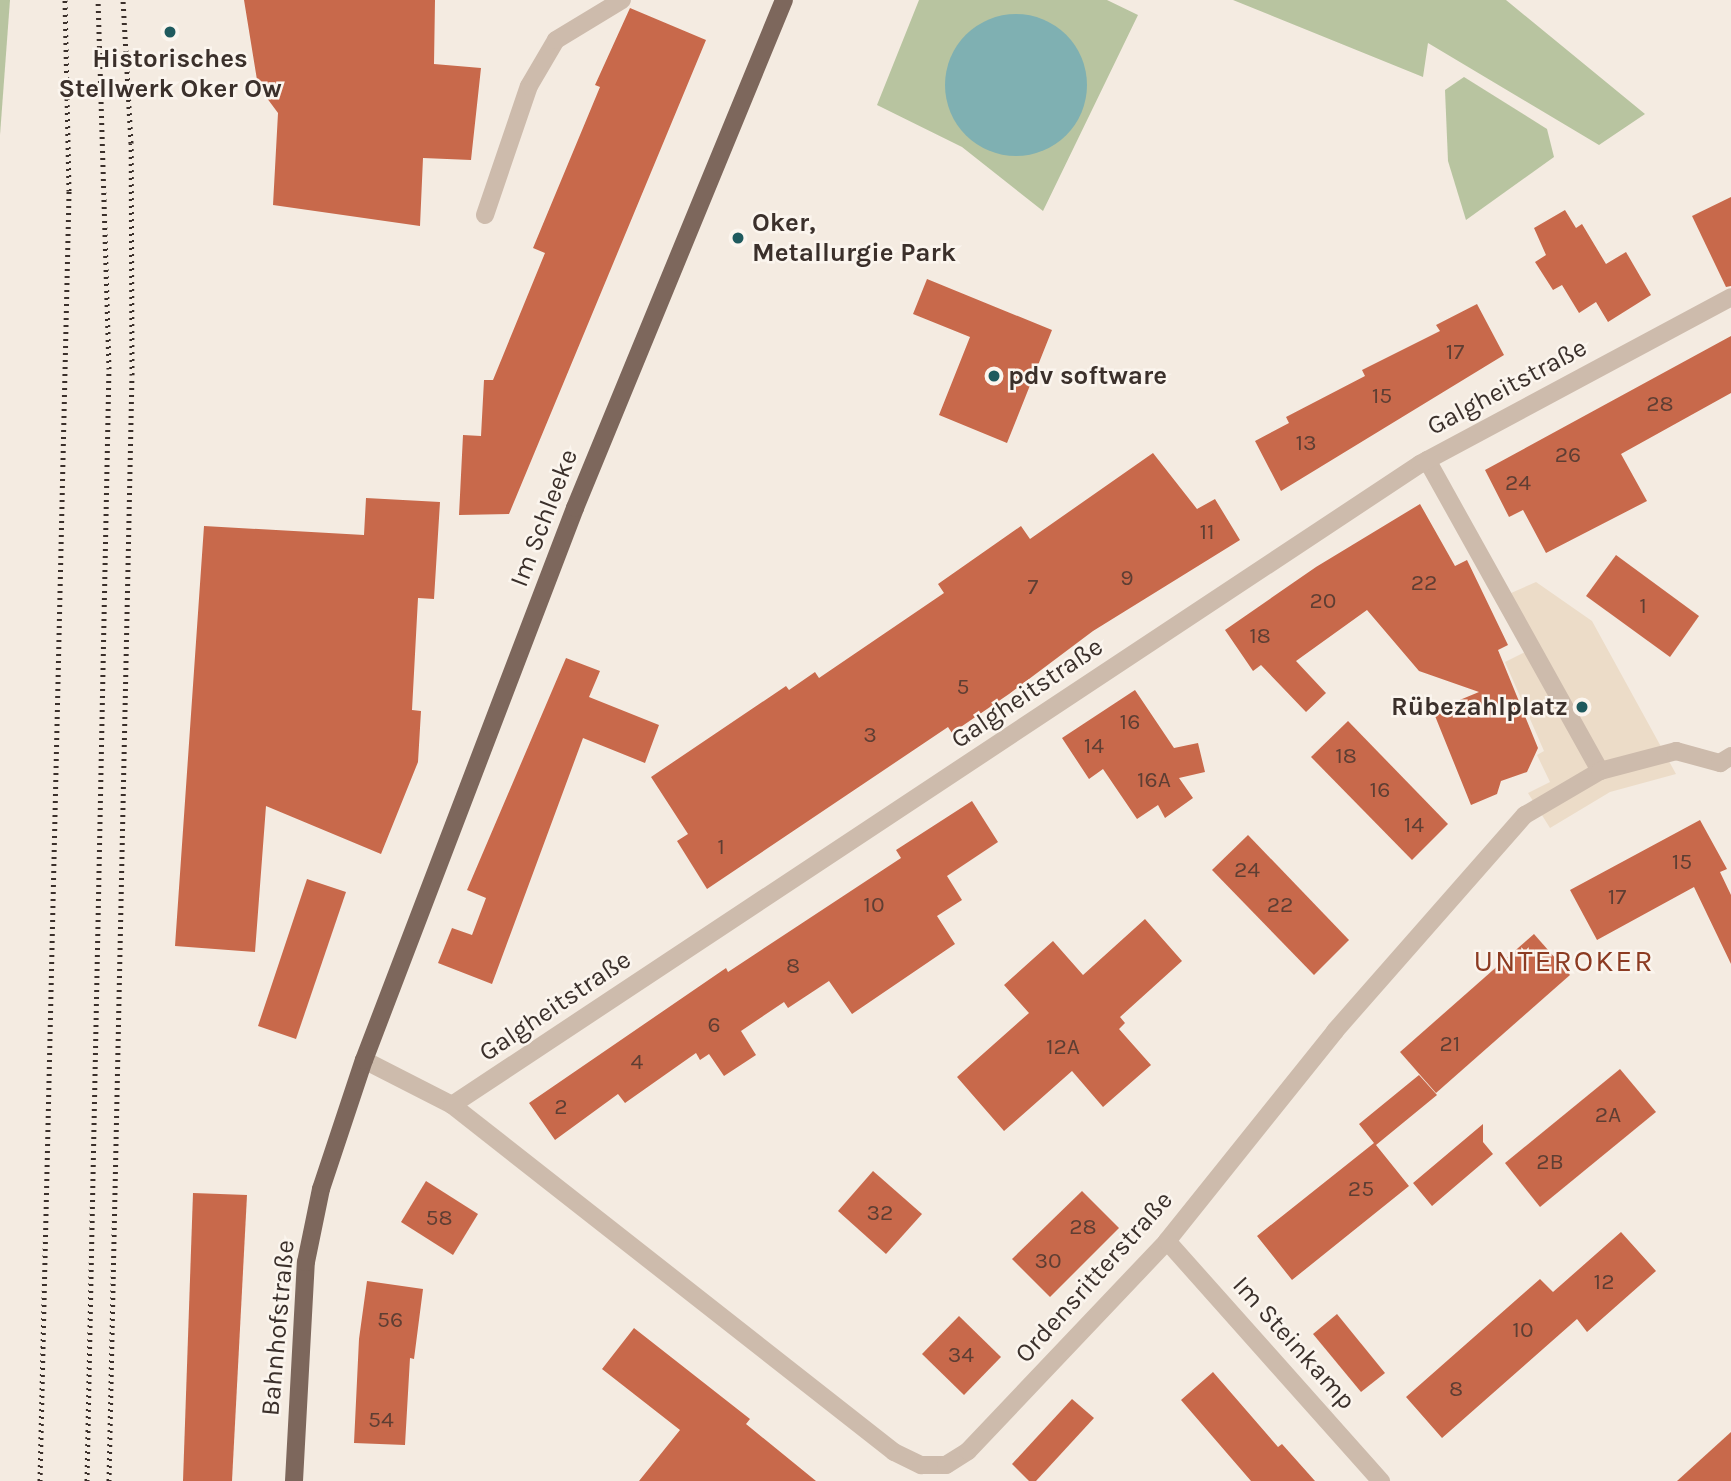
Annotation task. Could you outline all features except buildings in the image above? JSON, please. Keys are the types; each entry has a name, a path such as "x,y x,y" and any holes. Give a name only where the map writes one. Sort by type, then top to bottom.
{"main road":[{"name":"Im Schleeke","path":"364,1060 575,508 782,1"},
{"name":"Bahnhofstraße","path":"294,1481 306,1262 321,1189 364,1060"}],"street":[{"path":"485,215 529,86 556,40 622,0"},
{"name":"Galgheitstraße","path":"452,1105 1427,460 1731,297"},
{"path":"1427,460 1600,771"},
{"name":"Ordensritterstraße","path":"452,1105 894,1452 920,1465 946,1465 968,1451 1167,1241 1335,1031 1525,815 1600,771 1676,751 1727,765"},
{"path":"364,1060 452,1105"},
{"name":"Im Steinkamp","path":"1167,1241 1381,1481"}],"green space":[{"path":"0,0 10,0 0,135"},
{"path":"919,0 1107,0 1138,15 1043,211 962,147 877,105"},
{"path":"1233,0 1506,0 1645,114 1599,145 1428,43 1423,77"},
{"path":"1464,77 1547,129 1554,157 1466,220 1448,161 1445,90"}],"shaded area":[{"name":"Rübezahlplatz","path":"1536,582 1592,621 1676,774 1610,792 1550,828 1528,793 1550,782 1537,755 1544,751 1505,662 1525,652 1495,600"}],"water":[{"path":"1016,14 1043,19 1066,35 1082,58 1087,85 1082,112 1066,135 1043,151 1016,156 989,151 966,135 950,112 945,85 950,58 966,35 989,19"}],"railway":[{"path":"40,1481 69,191 65,0"},
{"path":"87,1481 109,369 98,0"},
{"path":"109,1481 132,375 131,143 123,0"}],"place":[{"name":"Historisches Stellwerk Oker Ow","path":"170,32"},
{"name":"Oker, Metallurgie Park","path":"738,238"},
{"name":"pdv software","path":"994,376"},
{"name":"Rübezahlplatz","path":"1582,707"}],"district":[{"name":"UNTEROKER","path":"1564,961"}]}
